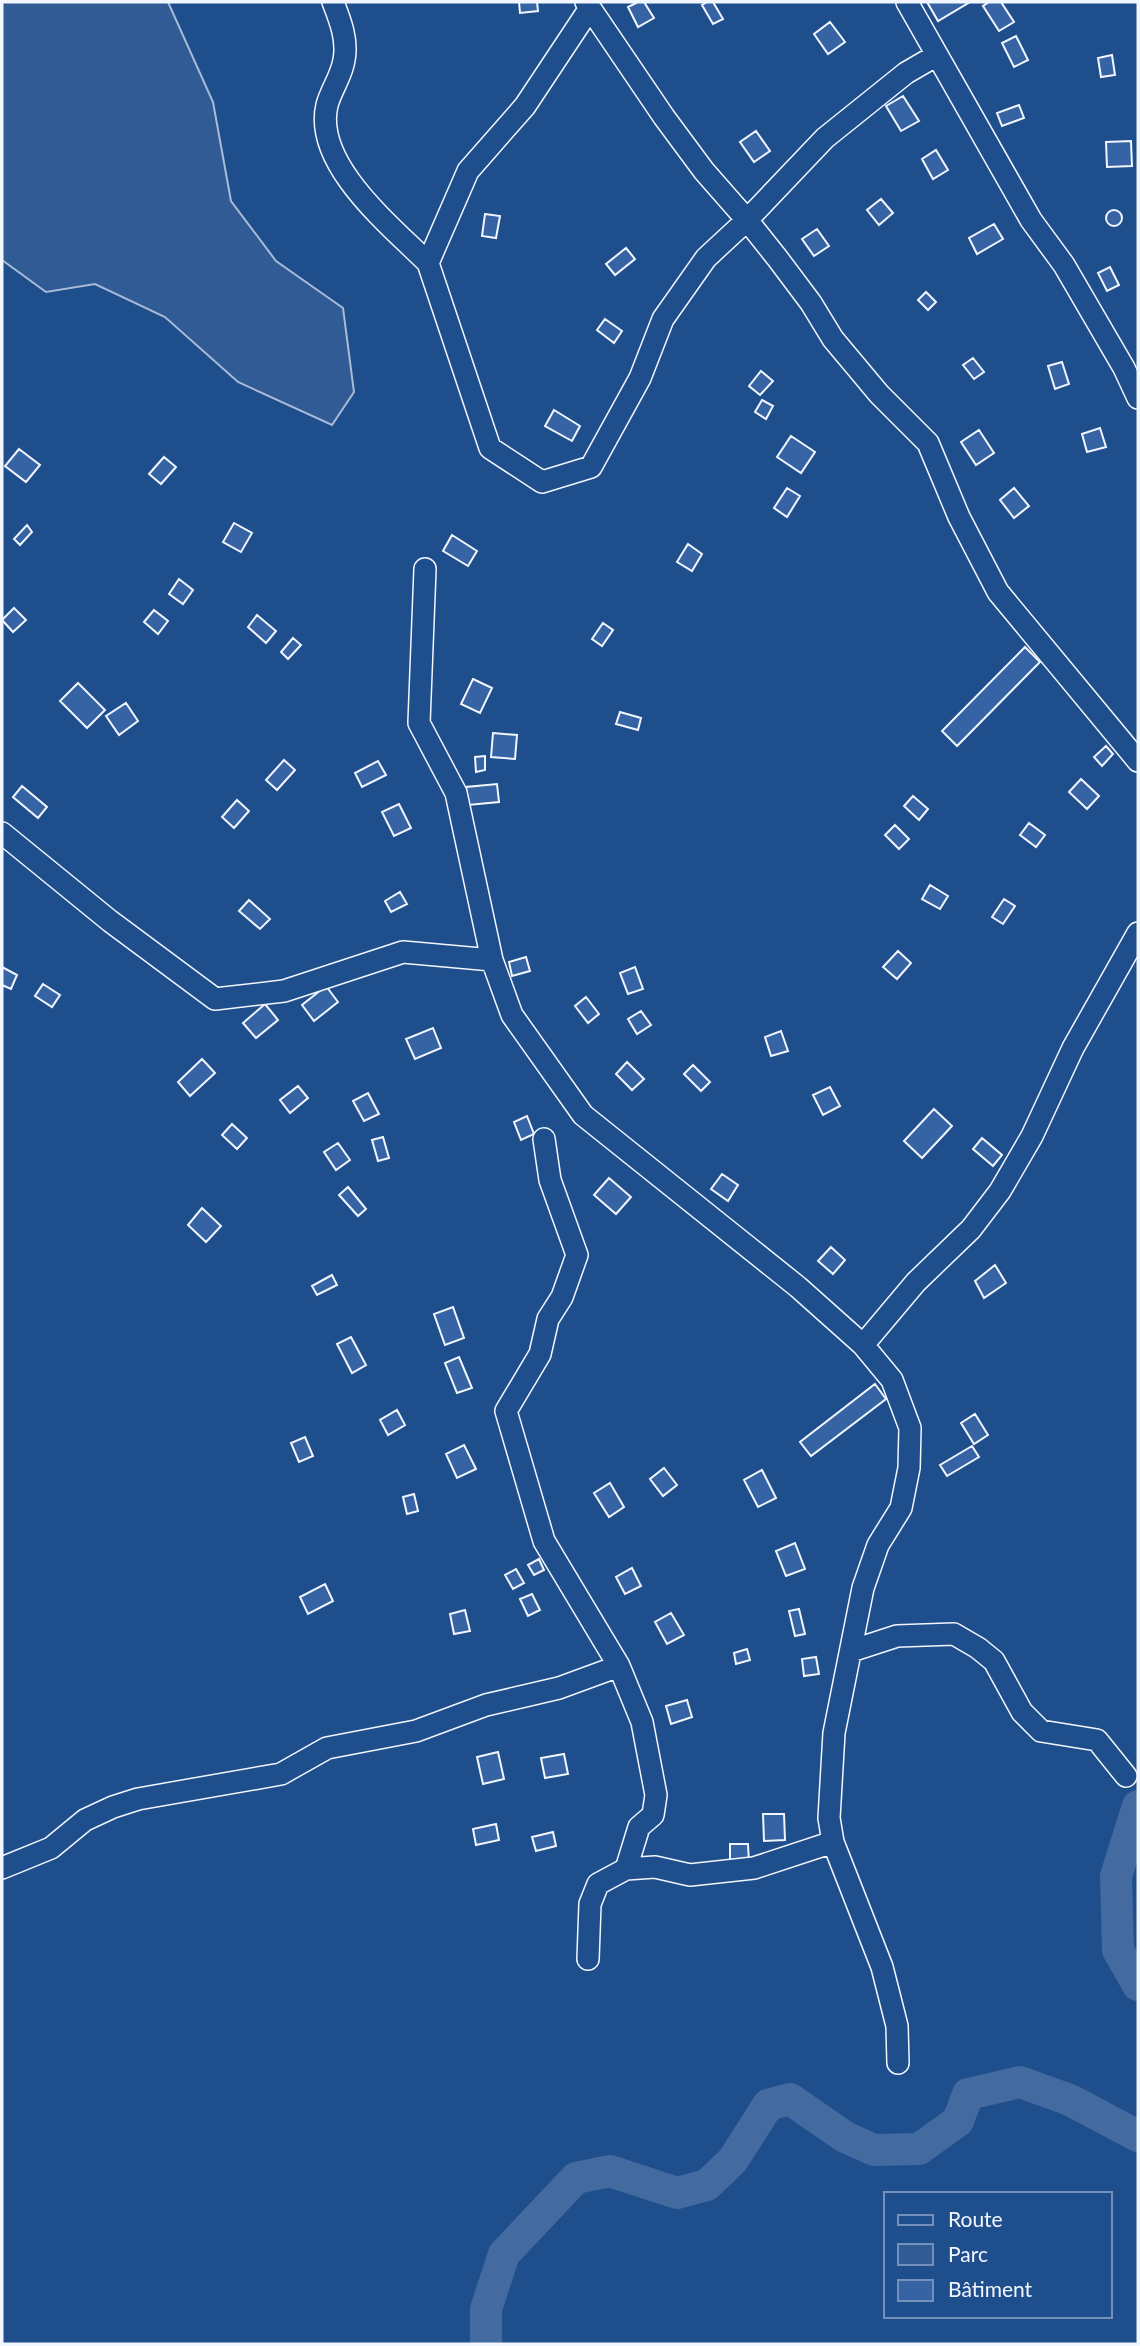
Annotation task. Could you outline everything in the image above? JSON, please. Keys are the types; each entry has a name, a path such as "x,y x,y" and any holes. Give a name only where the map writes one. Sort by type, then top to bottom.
{"street":[{"path":"333,2 344,31 345,59 327,107 328,143 350,185 428,264 490,447 542,482 591,467 640,377 663,319 706,258 747,220 825,138 906,74 937,55"},
{"path":"907,2 1031,220 1071,277 1124,368 1138,398"},
{"path":"428,264 468,171 525,106 588,5 688,150 747,220 811,303 832,339 879,394 928,443 959,517 998,592 1138,761"},
{"path":"425,569 419,723 456,793 492,960 512,1015 583,1115 798,1287 863,1345 892,1380 910,1428 909,1468 901,1508 878,1545 863,1588 834,1733 829,1818 833,1842 882,1966 897,2026 898,2063"},
{"path":"2,833 110,921 215,999 284,990 403,952 492,960"},
{"path":"863,1345 916,1282 971,1229 1000,1191 1032,1136 1073,1048 1138,933"},
{"path":"544,1139 550,1180 577,1255 562,1297 548,1319 540,1354 506,1411 544,1541 619,1666 642,1722 656,1795 653,1815 639,1827 626,1869"},
{"path":"851,1651 897,1636 954,1634 994,1661 1022,1712 1041,1731 1097,1740 1126,1776"},
{"path":"2,1868 51,1849 85,1820 125,1803 281,1774 327,1748 416,1731 486,1705 559,1688 619,1666"},
{"path":"588,1959 590,1904 598,1884 626,1869 655,1867 690,1875 754,1868 833,1842"}],"green space":[{"path":"2,2 168,2 213,102 231,201 276,261 343,308 354,392 332,425 238,382 165,317 95,284 46,292 2,260"}],"building":[{"path":"519,2 537,2 538,11 520,13"},
{"path":"644,2 654,18 638,27 628,7"},
{"path":"713,2 723,19 713,24 702,5"},
{"path":"927,2 970,2 938,21"},
{"path":"989,2 1001,2 1014,22 999,31 983,6"},
{"path":"830,22 845,42 828,54 814,34"},
{"path":"1016,36 1028,60 1014,67 1002,43"},
{"path":"1112,55 1115,75 1101,77 1098,58"},
{"path":"903,96 919,121 901,131 886,106"},
{"path":"1019,105 1024,118 1002,126 997,113"},
{"path":"756,131 770,151 754,162 740,142"},
{"path":"1131,141 1132,166 1107,167 1106,142"},
{"path":"936,150 948,170 933,179 922,159"},
{"path":"881,199 893,213 879,225 867,210"},
{"path":"1114,210 1120,212 1120,224 1114,226 1108,224 1106,218 1108,212"},
{"path":"485,214 500,216 496,238 482,236"},
{"path":"994,224 1003,239 977,254 969,238"},
{"path":"817,229 829,246 814,256 802,239"},
{"path":"626,248 635,259 615,275 606,264"},
{"path":"1110,267 1119,285 1107,291 1098,273"},
{"path":"926,292 936,302 928,310 918,300"},
{"path":"605,319 622,331 614,343 597,330"},
{"path":"973,358 984,372 974,379 963,365"},
{"path":"1062,362 1069,384 1055,389 1048,366"},
{"path":"761,371 773,381 760,395 749,386"},
{"path":"762,400 773,406 766,419 755,412"},
{"path":"554,410 580,426 572,441 545,426"},
{"path":"1100,428 1106,447 1087,452 1082,434"},
{"path":"979,430 994,453 976,465 961,442"},
{"path":"791,436 815,452 801,473 777,457"},
{"path":"19,449 40,465 26,482 5,466"},
{"path":"164,457 176,467 161,484 149,474"},
{"path":"787,488 800,496 787,517 774,508"},
{"path":"1014,488 1029,506 1014,518 1000,500"},
{"path":"234,523 252,533 241,552 223,542"},
{"path":"27,525 32,532 20,545 14,539"},
{"path":"452,535 477,551 468,566 443,551"},
{"path":"688,544 702,554 692,571 677,562"},
{"path":"179,579 193,590 183,604 169,594"},
{"path":"14,608 26,620 13,632 2,620"},
{"path":"154,610 168,621 158,634 144,622"},
{"path":"257,615 276,631 266,643 248,627"},
{"path":"603,623 613,630 602,646 592,639"},
{"path":"293,638 301,645 288,659 281,652"},
{"path":"1025,647 1040,662 957,746 942,731"},
{"path":"473,679 492,688 480,713 461,704"},
{"path":"78,683 105,710 87,728 60,701"},
{"path":"126,703 138,721 119,735 106,716"},
{"path":"620,712 641,718 638,730 616,724"},
{"path":"493,733 517,735 515,759 491,757"},
{"path":"1106,746 1113,754 1102,766 1094,757"},
{"path":"485,756 485,770 476,772 475,757"},
{"path":"284,760 295,770 277,790 266,780"},
{"path":"378,761 386,775 362,787 355,773"},
{"path":"1081,779 1099,796 1087,809 1069,792"},
{"path":"497,784 499,802 468,805 466,787"},
{"path":"22,786 47,807 38,818 13,797"},
{"path":"913,796 928,809 919,820 904,806"},
{"path":"237,800 249,811 234,828 222,817"},
{"path":"399,804 411,828 394,836 382,812"},
{"path":"1029,823 1045,835 1036,847 1020,835"},
{"path":"895,825 909,839 899,849 885,835"},
{"path":"930,885 948,896 940,909 922,899"},
{"path":"400,892 407,904 391,912 385,901"},
{"path":"1004,899 1015,906 1003,924 992,917"},
{"path":"249,900 270,919 260,929 239,911"},
{"path":"898,951 911,963 897,979 883,967"},
{"path":"526,957 530,971 512,976 509,962"},
{"path":"2,967 17,975 11,989 2,985"},
{"path":"635,967 643,989 628,994 620,973"},
{"path":"43,984 60,995 52,1007 35,996"},
{"path":"326,986 338,1002 314,1021 302,1005"},
{"path":"586,997 599,1014 588,1023 575,1006"},
{"path":"265,1004 278,1020 256,1038 243,1023"},
{"path":"641,1011 651,1025 637,1034 628,1019"},
{"path":"433,1028 441,1048 415,1059 406,1039"},
{"path":"781,1031 788,1051 771,1056 765,1037"},
{"path":"202,1059 215,1073 190,1096 178,1082"},
{"path":"627,1062 644,1079 632,1090 616,1074"},
{"path":"693,1065 710,1082 701,1091 684,1074"},
{"path":"298,1086 308,1098 290,1113 280,1100"},
{"path":"830,1087 840,1106 823,1115 813,1095"},
{"path":"368,1093 379,1114 364,1121 353,1101"},
{"path":"934,1109 952,1126 922,1158 904,1141"},
{"path":"527,1116 534,1134 521,1140 514,1122"},
{"path":"232,1124 247,1138 237,1149 222,1135"},
{"path":"383,1137 389,1158 378,1161 372,1140"},
{"path":"982,1138 1002,1155 993,1166 973,1149"},
{"path":"338,1143 350,1160 336,1170 324,1152"},
{"path":"722,1174 738,1185 728,1201 711,1189"},
{"path":"609,1178 631,1197 616,1214 594,1195"},
{"path":"348,1187 366,1209 358,1216 339,1195"},
{"path":"202,1208 221,1226 206,1242 188,1225"},
{"path":"831,1247 845,1260 833,1274 818,1261"},
{"path":"995,1265 1006,1283 984,1298 975,1281"},
{"path":"332,1275 337,1285 317,1295 312,1286"},
{"path":"453,1307 464,1338 445,1345 434,1314"},
{"path":"351,1337 366,1365 352,1373 337,1344"},
{"path":"459,1357 472,1388 457,1393 445,1363"},
{"path":"875,1384 886,1399 811,1456 800,1442"},
{"path":"397,1410 405,1425 388,1435 380,1420"},
{"path":"975,1414 988,1435 974,1444 961,1423"},
{"path":"305,1437 313,1456 299,1462 291,1443"},
{"path":"464,1445 476,1469 457,1478 446,1454"},
{"path":"972,1446 979,1457 947,1476 940,1465"},
{"path":"664,1468 677,1485 663,1496 650,1479"},
{"path":"762,1470 776,1498 758,1507 744,1480"},
{"path":"610,1483 624,1507 609,1517 594,1493"},
{"path":"414,1494 418,1511 407,1514 403,1497"},
{"path":"795,1543 805,1569 786,1576 776,1551"},
{"path":"539,1559 544,1570 534,1575 528,1565"},
{"path":"632,1568 641,1586 625,1594 616,1577"},
{"path":"516,1569 524,1583 513,1589 505,1575"},
{"path":"325,1584 333,1601 308,1614 300,1597"},
{"path":"532,1594 540,1610 528,1616 520,1599"},
{"path":"799,1609 805,1634 795,1636 789,1611"},
{"path":"465,1610 470,1631 454,1634 450,1614"},
{"path":"671,1613 684,1635 667,1644 655,1622"},
{"path":"747,1649 750,1660 736,1664 734,1653"},
{"path":"816,1657 819,1674 804,1676 802,1659"},
{"path":"687,1700 692,1717 671,1724 666,1706"},
{"path":"498,1752 504,1779 483,1784 477,1757"},
{"path":"564,1754 568,1774 545,1778 541,1758"},
{"path":"763,1814 784,1814 785,1840 764,1841"},
{"path":"496,1824 499,1840 476,1845 473,1829"},
{"path":"553,1832 556,1846 536,1851 532,1837"},
{"path":"730,1844 748,1844 749,1863 730,1863"}],"waterway":[{"path":"1138,1806 1116,1876 1118,1950 1138,1985"},
{"path":"486,2344 486,2309 504,2254 576,2178 610,2171 677,2193 707,2185 733,2160 768,2105 790,2099 845,2137 874,2150 919,2149 958,2121 968,2094 1020,2082 1070,2100 1138,2136"}]}
